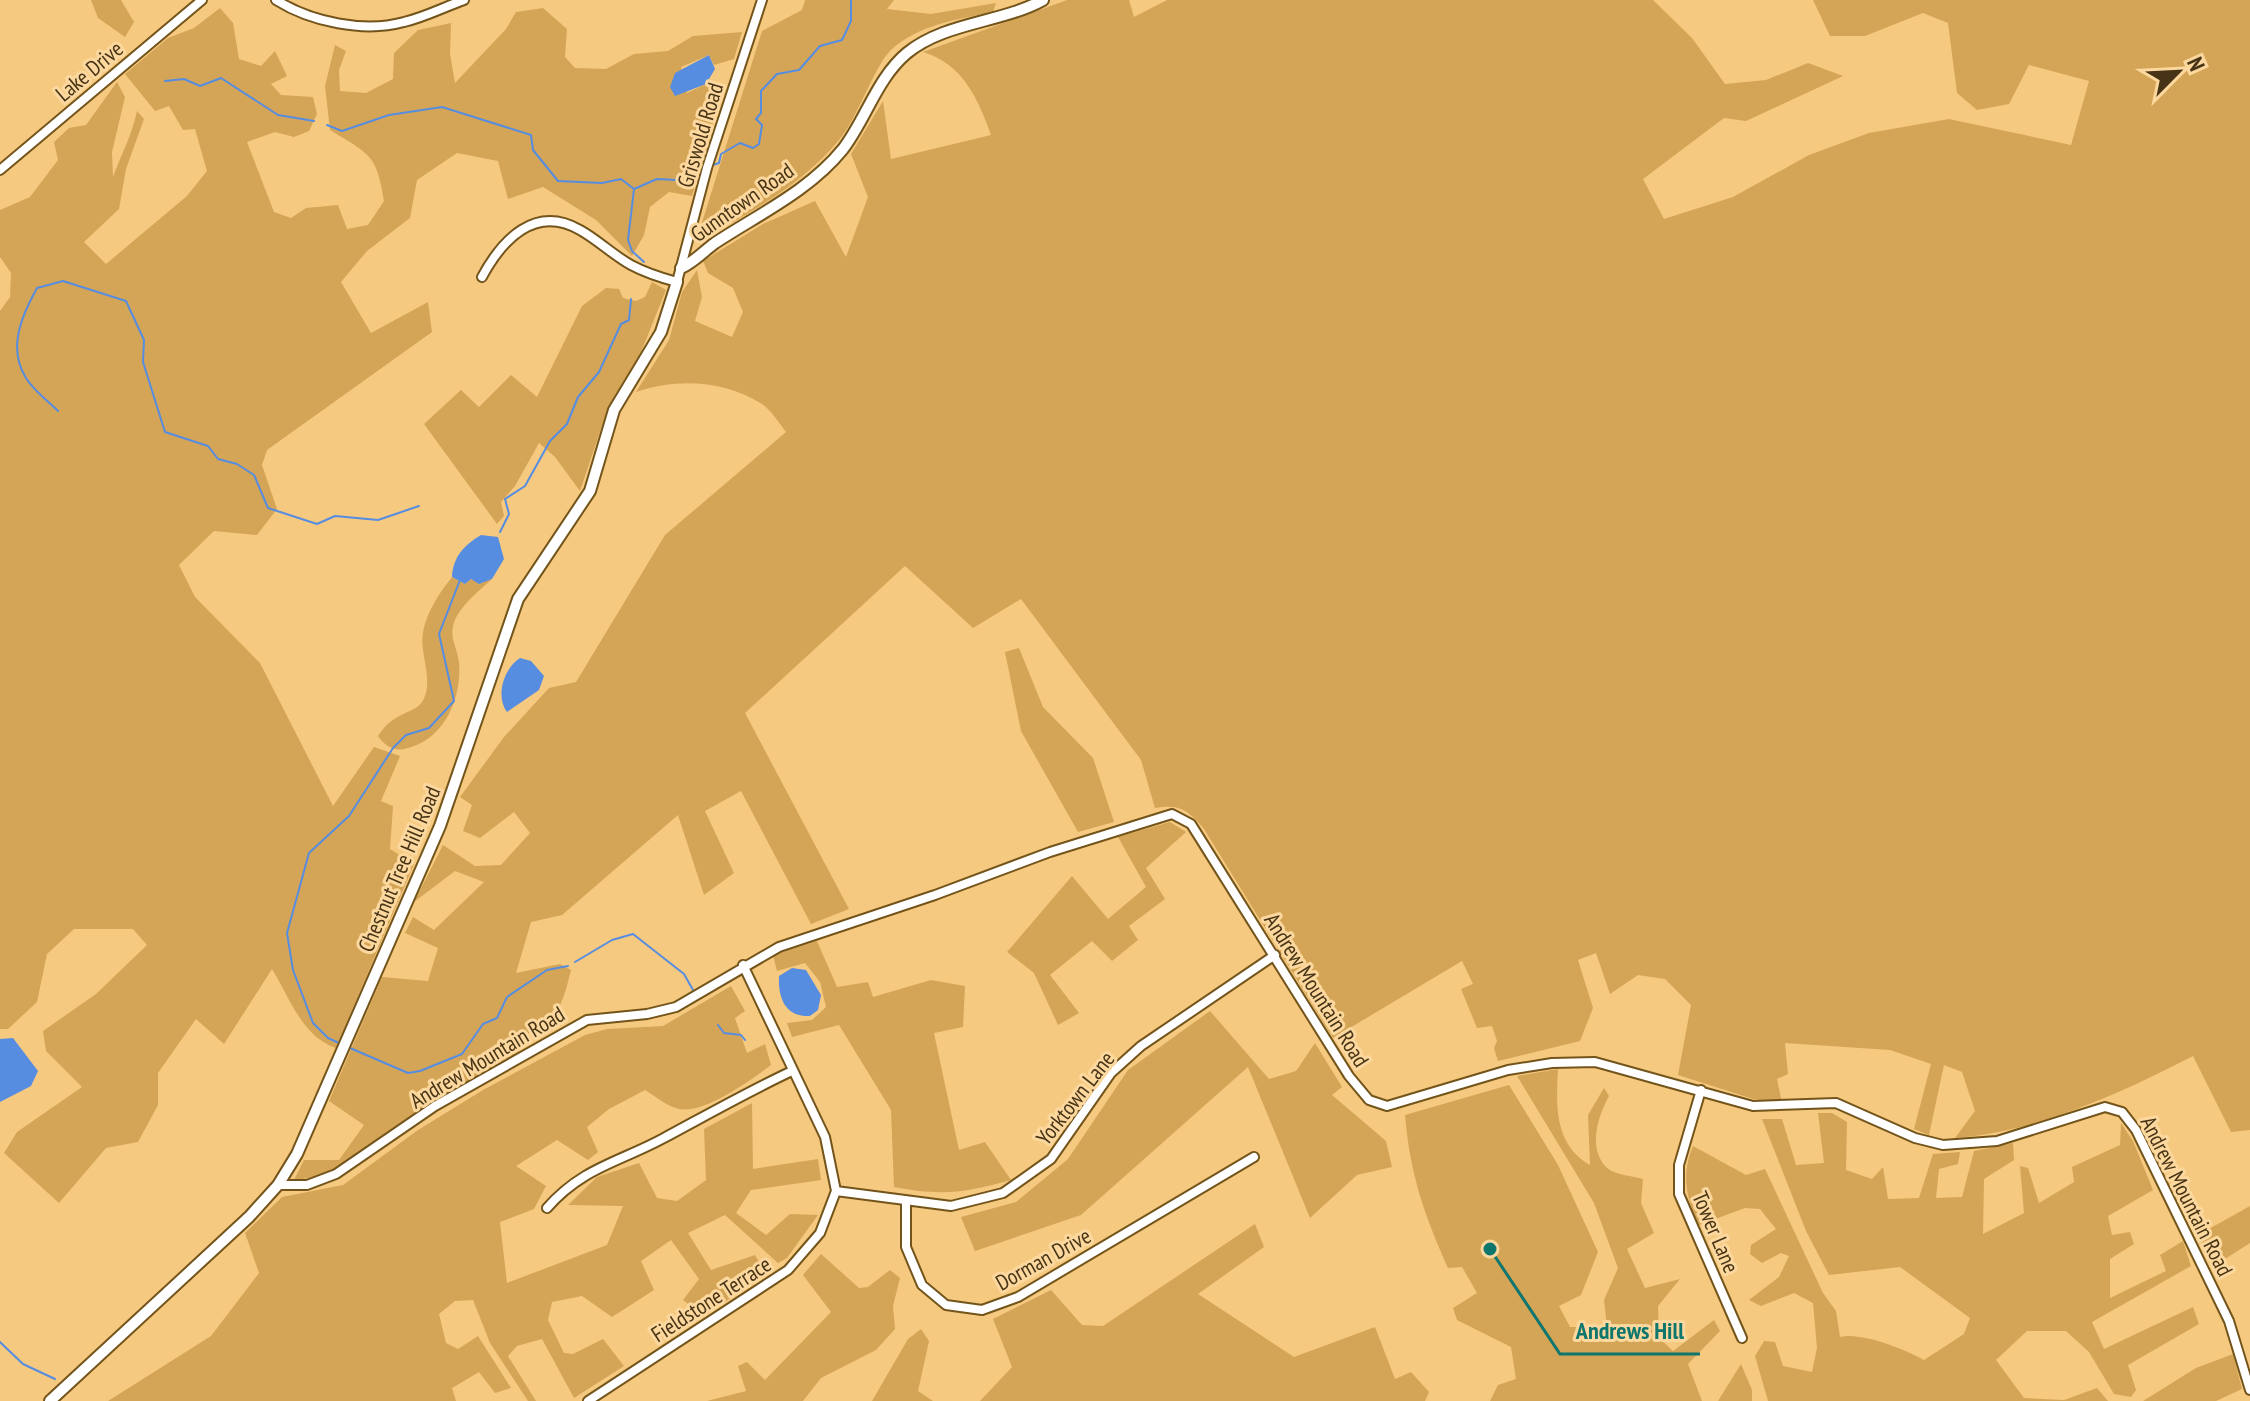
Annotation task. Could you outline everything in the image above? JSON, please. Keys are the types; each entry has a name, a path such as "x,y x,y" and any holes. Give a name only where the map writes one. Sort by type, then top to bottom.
{"street":[{"name":"Lake Drive","path":"0,170 202,0"},
{"path":"276,0 288,8 347,25 403,23 464,0"},
{"name":"Griswold Road","path":"677,282 707,168 762,0"},
{"name":"Gunntown Road","path":"681,268 767,213 827,165 848,141 892,68 909,51 937,36 1001,18 1035,2"},
{"path":"482,277 512,234 539,222 554,221 578,229 630,264 677,282"},
{"name":"Chestnut Tree Hill Road","path":"50,1401 229,1237 278,1185 303,1140 440,826 518,599 590,491 614,410 661,332 677,282"},
{"name":"Andrew Mountain Road","path":"278,1185 307,1185 336,1174 435,1106 525,1058 580,1023 599,1016 666,1010 691,1000 743,965 787,944 927,898 1050,852 1172,814 1191,824 1349,1076 1363,1094 1380,1105 1401,1104 1494,1073 1552,1063 1604,1064 1761,1107 1836,1103 1915,1138 1951,1146 1997,1141 2098,1108 2122,1112 2136,1130 2229,1321 2250,1390"},
{"name":"Yorktown Lane","path":"836,1191 951,1206 1003,1193 1051,1159 1111,1073 1141,1046 1275,955"},
{"path":"743,965 825,1137 836,1191"},
{"path":"547,1208 603,1163 660,1141 735,1098 792,1071"},
{"name":"Tower Lane","path":"1701,1090 1679,1165 1679,1194 1742,1338"},
{"name":"Dorman Drive","path":"906,1200 906,1247 922,1285 946,1305 982,1310 1018,1297 1254,1157"},
{"name":"Fieldstone Terrace","path":"588,1401 788,1270 820,1233 836,1191"}],"shaded area":[{"path":"91,0 121,0 134,22 125,37 98,18"},
{"path":"805,0 894,0 887,9 931,14 996,3 993,12 926,29 902,41 885,57 846,131 825,156 775,196 701,240 699,232 762,31 802,10"},
{"path":"1067,0 1129,0 1134,17 1167,0 1653,0 1692,38 1725,84 1766,80 1808,63 1843,76 1746,121 1724,118 1643,179 1664,219 1733,197 1809,155 1869,133 1949,119 2071,145 2089,81 2029,65 2009,104 1977,110 1957,93 1948,23 1923,13 1865,36 1830,36 1813,0 2250,0 2250,1130 2231,1132 2193,1056 2078,1109 2017,1128 1955,1138 1975,1111 1962,1072 1944,1065 1929,1135 1914,1129 1931,1064 1890,1050 1785,1043 1788,1074 1777,1079 1782,1103 1753,1099 1678,1075 1691,1005 1665,979 1638,975 1610,994 1596,953 1578,960 1593,1008 1580,1041 1498,1061 1492,1026 1477,1028 1461,989 1473,984 1462,961 1333,1038 1204,829 1183,810 1155,808 1141,760 1021,599 973,628 905,566 745,713 849,909 811,924 741,791 705,811 734,873 704,895 678,815 562,915 531,922 516,973 560,964 571,970 555,1014 526,1036 519,1047 519,1056 419,1110 341,1166 311,1178 294,1180 304,1160 339,1160 364,1125 329,1101 382,977 428,981 438,948 405,933 413,917 434,930 484,882 455,871 414,902 443,845 475,866 501,865 530,833 514,812 480,838 463,831 472,805 460,797 504,737 549,688 576,682 665,535 786,432 765,407 732,390 684,383 636,392 669,340 682,292 697,270 702,297 695,321 732,337 743,312 733,288 708,273 703,261 763,224 815,201 846,257 868,197 851,154 883,101 891,159 991,135 981,109 959,74 949,65 923,52"},
{"path":"220,8 233,23 239,59 261,66 275,51 287,76 271,84 281,95 313,97 317,114 309,131 294,137 275,132 247,142 274,212 291,218 306,208 338,205 347,229 368,225 384,201 378,173 369,157 330,130 325,86 335,45 346,51 339,70 340,91 366,93 393,79 394,53 418,30 451,23 450,54 455,83 506,29 516,12 543,8 567,29 565,57 575,68 606,69 634,54 668,51 693,36 742,32 734,59 714,65 709,55 681,67 687,93 706,84 722,93 692,196 669,192 650,207 644,235 632,256 596,220 543,187 508,199 498,161 457,153 417,180 410,218 367,251 341,282 371,333 428,302 432,332 267,450 262,465 277,509 257,535 214,531 179,565 195,597 260,663 333,806 374,747 400,756 381,801 393,806 390,849 414,864 336,1048 324,1043 305,1025 272,969 224,1044 196,1019 158,1073 158,1105 138,1142 106,1148 59,1203 4,1153 17,1132 82,1087 46,1051 43,1031 96,994 147,945 133,929 74,929 47,954 37,1002 8,1029 0,1029 0,311 10,297 11,273 0,257 0,210 30,197 58,160 54,142 69,128 86,125 117,82 125,97 112,152 113,177 137,111 144,119 126,169 119,209 84,242 106,264 187,196 207,171 195,129 183,130 169,106 155,111 125,74 168,38 194,28"},
{"path":"652,282 666,290 641,352 609,405 580,491 555,457 539,443 515,486 501,502 504,516 497,524 424,424 461,390 479,407 511,375 537,397 582,306 606,288 619,289 623,298 636,301 645,297"},
{"path":"452,577 465,584 471,579 479,583 492,579 455,619 453,635 459,676 453,704 440,728 430,738 404,749 393,748 378,736 390,722 418,706 426,694 422,641 425,625 434,603"},
{"path":"1019,648 1043,707 1093,758 1114,822 1078,832 1021,731 1005,652"},
{"path":"1170,822 1186,832 1146,868 1165,899 1129,926 1138,940 1112,961 1092,941 1050,975 1079,1013 1058,1025 1034,973 1007,952 1072,876 1108,919 1146,887 1118,837"},
{"path":"817,941 837,987 868,982 873,997 931,980 965,986 963,1027 934,1033 959,1150 985,1142 1011,1180 953,1192 894,1187 891,1110 839,1025 792,1037 787,1023 812,1020 826,1007 820,982 805,963 777,971 773,955"},
{"path":"731,986 745,1011 735,1018 747,1053 765,1044 771,1065 727,1094 702,1106 675,1108 645,1090 609,1109 587,1127 598,1152 588,1160 557,1140 516,1166 546,1186 534,1209 500,1222 507,1283 607,1245 623,1206 568,1205 597,1177 639,1163 657,1198 677,1201 706,1180 704,1129 752,1103 753,1169 818,1159 821,1180 751,1190 736,1213 766,1235 790,1214 818,1215 787,1258 778,1263 725,1215 688,1233 711,1270 755,1255 766,1274 704,1316 683,1300 699,1279 671,1240 641,1261 654,1290 612,1317 582,1296 552,1302 548,1320 564,1353 573,1354 603,1339 624,1366 574,1398 542,1339 517,1346 508,1356 536,1401 528,1401 490,1343 473,1300 455,1301 439,1314 446,1343 458,1349 478,1336 511,1388 495,1393 479,1372 452,1388 456,1401 108,1401 211,1336 259,1273 245,1233 282,1197 343,1185 418,1130 483,1090 585,1035 607,1029 663,1026"},
{"path":"1210,1011 1269,1079 1296,1071 1315,1043 1342,1087 1332,1095 1386,1141 1392,1167 1357,1175 1310,1218 1248,1067 1081,1215 975,1251 961,1217 1016,1202 1068,1159 1128,1070"},
{"path":"1558,1069 1560,1123 1570,1146 1590,1165 1588,1115 1604,1088 1609,1096 1596,1132 1597,1152 1607,1168 1643,1179 1641,1203 1654,1233 1627,1249 1645,1288 1680,1279 1658,1306 1659,1338 1673,1351 1714,1320 1720,1331 1688,1364 1702,1401 1490,1401 1498,1385 1516,1379 1511,1347 1457,1320 1453,1308 1477,1293 1462,1267 1448,1268 1432,1230 1414,1175 1405,1115 1509,1085 1558,1165 1598,1252 1581,1295 1559,1306 1570,1327 1607,1327 1604,1300 1618,1268 1594,1203 1517,1076"},
{"path":"1818,1113 1832,1113 1847,1122 1846,1170 1872,1179 1883,1167 1888,1199 1919,1198 1933,1154 1960,1152 1958,1164 1939,1169 1936,1198 1962,1197 1974,1151 2013,1143 2014,1160 1984,1179 1983,1234 2024,1213 2020,1166 2028,1168 2039,1203 2074,1182 2072,1167 2120,1145 2121,1123 2133,1141 2153,1190 2108,1216 2112,1235 2130,1232 2134,1244 2110,1259 2110,1298 2166,1271 2160,1255 2183,1241 2191,1266 2092,1322 2104,1349 2193,1307 2199,1324 2128,1365 2136,1390 2131,1397 2114,1394 2089,1352 2066,1331 2027,1331 1996,1360 2024,1398 2064,1400 2097,1388 2108,1401 1768,1401 1755,1356 1764,1341 1775,1342 1783,1366 1812,1372 1817,1348 1813,1303 1794,1293 1761,1306 1749,1300 1779,1277 1789,1256 1781,1253 1762,1263 1750,1254 1751,1245 1776,1229 1760,1209 1745,1208 1699,1225 1691,1205 1686,1177 1693,1146 1746,1175 1765,1169 1823,1293 1836,1311 1840,1337 1871,1339 1924,1360 1964,1334 1970,1318 1900,1267 1829,1275 1806,1231 1762,1119 1782,1119 1796,1165 1824,1163"},
{"path":"2250,1206 2250,1243 2214,1266 2198,1235"},
{"path":"1255,1224 1264,1247 1198,1294 1294,1357 1375,1327 1395,1379 1411,1372 1429,1392 1425,1401 980,1401 1012,1367 993,1319 1051,1290 1082,1325 1103,1326"},
{"path":"821,1254 859,1288 868,1287 890,1270 900,1278 893,1306 895,1329 876,1350 821,1378 803,1401 707,1401 746,1391 738,1366 747,1362 765,1380 831,1312 803,1275"},
{"path":"921,1329 929,1341 918,1391 933,1401 872,1401 908,1339"},
{"path":"2233,1354 2242,1389 2216,1401 2143,1401 2196,1368"},
{"path":"1741,1364 1752,1390 1752,1401 1718,1401"}],"water":[{"path":"709,55 715,69 706,84 675,96 670,87 675,73"},
{"path":"481,535 498,537 504,559 492,579 479,584 471,579 465,584 452,577 455,563 465,547"},
{"path":"520,658 531,661 544,676 539,690 507,712 502,698 503,683 510,668"},
{"path":"792,968 806,970 821,995 818,1010 810,1016 789,1010 782,999 779,976"},
{"path":"13,1038 38,1071 31,1086 0,1102 0,1039"}],"waterway":[{"path":"713,165 719,163 721,154 740,143 753,148 759,144 762,125 756,119 761,113 761,91 777,74 799,70 820,46 842,40 851,21 851,0"},
{"path":"165,81 184,79 200,86 221,78 278,115 314,121"},
{"path":"327,125 342,131 389,115 442,107 531,135 533,150 558,181 602,183 621,179 634,189"},
{"path":"644,262 632,251 628,240 634,189 657,179 677,180 703,165"},
{"path":"58,411 26,378 20,367 17,343 22,320 37,288 63,281 126,301 144,340 143,362 165,432 208,446 218,459 237,464 254,475 268,508 317,524 335,516 378,520 419,506"},
{"path":"500,532 509,514 505,499 525,486 550,441 567,424 578,397 599,372 621,324 629,320 631,299"},
{"path":"339,1043 328,1038 313,1023 293,970 287,933 309,853 349,816 393,748 406,735 429,728 454,701 439,634 460,580"},
{"path":"575,962 612,940 633,934 684,974 693,990"},
{"path":"350,1048 408,1073 420,1071 462,1054 483,1024 497,1018 507,997 547,970 568,966"},
{"path":"718,1025 724,1033 741,1035 745,1040"},
{"path":"0,1342 23,1364 55,1379"}],"place":[{"name":"Andrews Hill","path":"1490,1249"}]}
